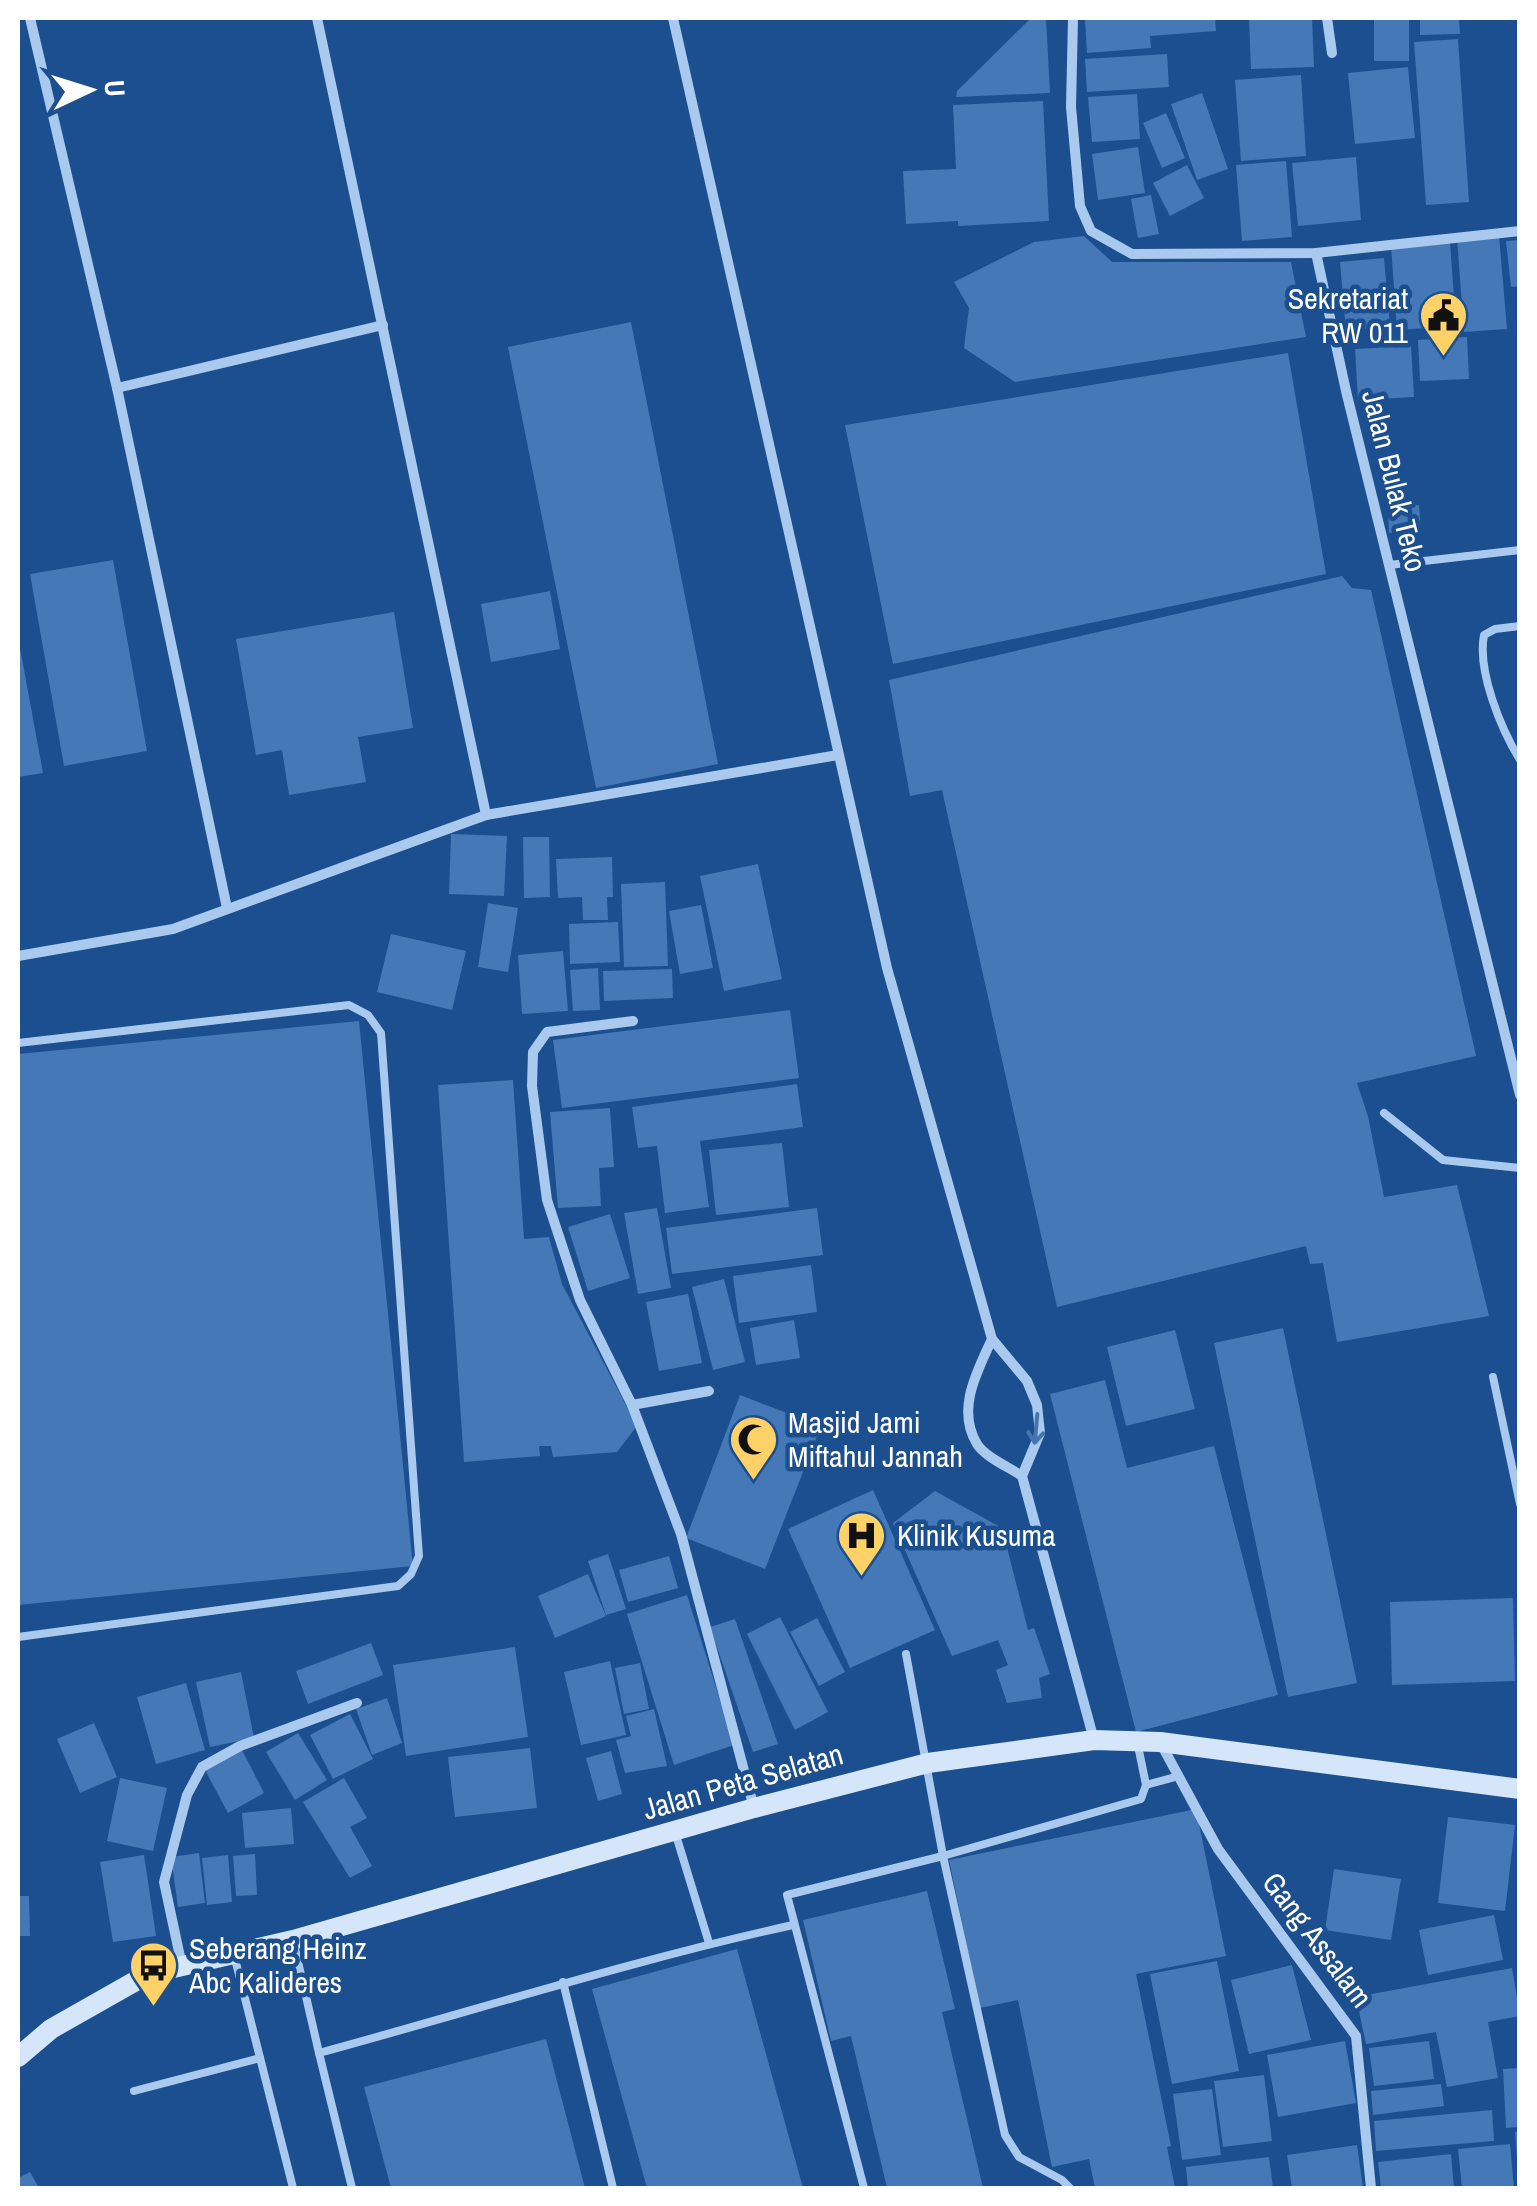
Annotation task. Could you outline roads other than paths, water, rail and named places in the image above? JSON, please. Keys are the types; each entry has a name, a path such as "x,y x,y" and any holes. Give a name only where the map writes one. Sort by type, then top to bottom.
{"main road":[{"name":"Jalan Peta Selatan","path":"18,2057 51,2028 148,1974 293,1940 754,1808 928,1763 1094,1740 1160,1742 1520,1789"}],"street":[{"path":"30,18 117,388 227,908"},
{"path":"317,18 486,815"},
{"path":"673,18 887,968 992,1339 1028,1382 1037,1405 1040,1433 1022,1476 1094,1740"},
{"path":"1072,18 1072,107 1080,206 1091,231 1132,254 1316,254 1520,230"},
{"path":"1327,18 1332,54"},
{"name":"Jalan Bulak Teko","path":"1316,254 1346,391 1520,1095"},
{"path":"117,388 383,324"},
{"path":"18,956 173,929 486,815 838,755"},
{"path":"633,1021 547,1032 533,1052 532,1086 547,1200 580,1300 632,1405 682,1534 754,1808"},
{"path":"992,1339 968,1394 970,1423 978,1446 1022,1476"},
{"path":"632,1405 709,1390"},
{"path":"182,1966 164,1882 187,1795 202,1767 240,1746 357,1703"},
{"name":"Gang Assalam","path":"1160,1742 1218,1849 1356,2036 1371,2188"}],"lane":[{"path":"1389,565 1520,550"},
{"path":"1520,626 1484,636 1481,650 1497,713 1520,760"},
{"path":"18,1043 349,1005 368,1015 382,1033 419,1556 411,1574 398,1586 18,1637"},
{"path":"1384,1113 1444,1160 1520,1168"},
{"path":"1493,1377 1520,1504"},
{"path":"906,1654 942,1856 1005,2135 1019,2157 1070,2188"},
{"path":"864,2188 786,1895 1141,1800 1146,1786 1136,1741"},
{"path":"1146,1786 1179,1776"},
{"path":"675,1832 709,1943"},
{"path":"319,2053 563,1982 793,1925"},
{"path":"293,1940 352,2188"},
{"path":"234,1954 293,2188"},
{"path":"563,1982 613,2188"},
{"path":"134,2091 260,2058"}],"place":[{"name":"Sekretariat RW 011","path":"1443,358"},
{"name":"Masjid Jami Miftahul Jannah","path":"753,1482"},
{"name":"Klinik Kusuma","path":"862,1578"},
{"name":"Seberang Heinz Abc Kalideres","path":"154,2008"}]}
